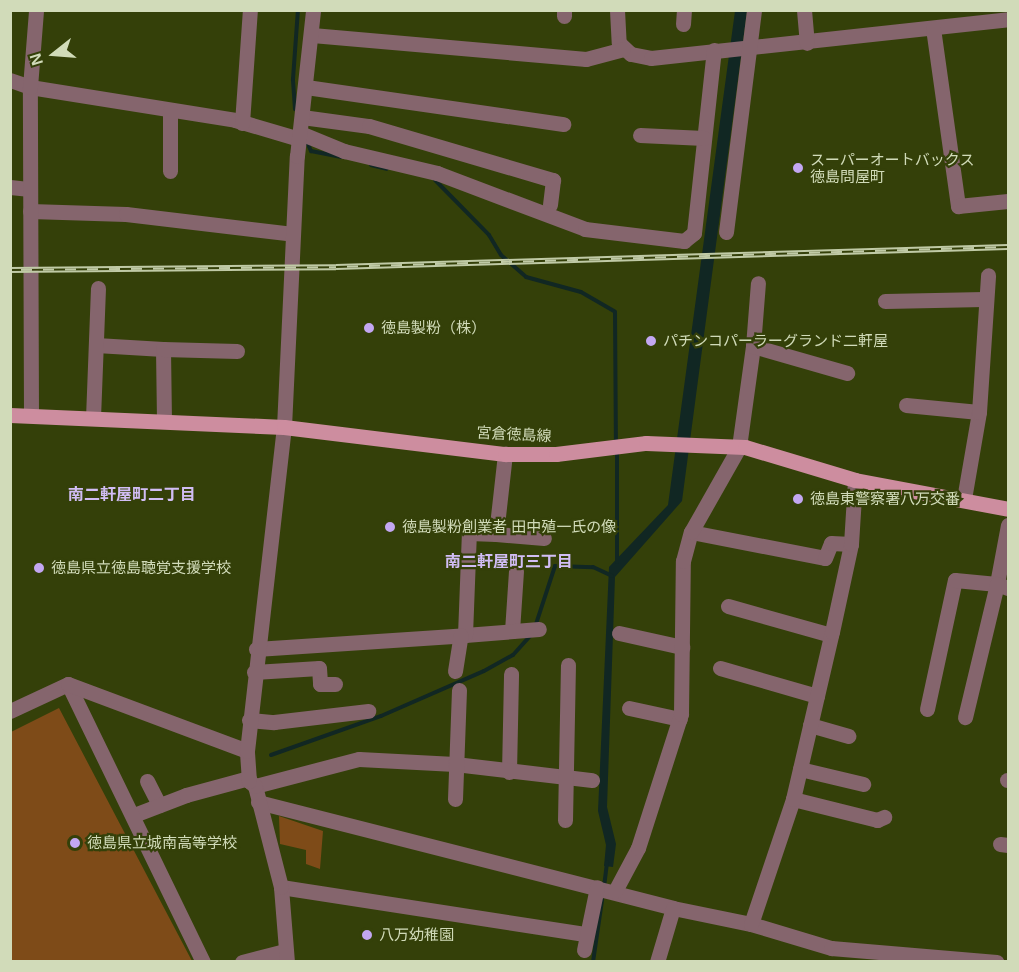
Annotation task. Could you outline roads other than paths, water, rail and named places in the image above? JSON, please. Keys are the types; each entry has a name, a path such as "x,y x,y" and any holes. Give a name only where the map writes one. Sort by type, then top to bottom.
{"main road":[{"name":"宮倉徳島線","path":"10,415 284,427 505,454 667,444 739,447 855,480 1008,508"}],"street":[{"path":"31,415 30,87 36,10"},
{"path":"242,123 250,10"},
{"path":"242,962 286,956 281,887 254,789 247,751 256,649 284,427 299,136 313,10"},
{"path":"617,10 616,35 623,49"},
{"path":"726,232 754,10"},
{"path":"804,10 807,43"},
{"path":"312,35 586,59 623,49 651,58 750,46 807,43 1008,19"},
{"path":"933,28 958,206 1008,201"},
{"path":"10,80 30,87 242,123 299,136 345,151 437,173 585,229 684,241 694,233 714,50"},
{"path":"306,87 563,124"},
{"path":"170,110 170,171"},
{"path":"302,117 369,126 553,180 550,205"},
{"path":"640,135 704,138"},
{"path":"10,187 30,189"},
{"path":"30,211 126,214 293,234"},
{"path":"964,499 978,412 984,299 988,274"},
{"path":"615,891 642,837 680,719 683,561 692,532 739,447 753,346 758,283"},
{"path":"93,418 98,288"},
{"path":"885,302 984,299"},
{"path":"96,345 237,351"},
{"path":"753,346 847,373"},
{"path":"163,349 164,421"},
{"path":"906,405 978,412"},
{"path":"496,534 505,454"},
{"path":"751,924 793,799 851,544 855,480"},
{"path":"965,717 1003,586 1008,525"},
{"path":"692,532 825,558 831,543 851,544"},
{"path":"455,671 463,635 469,533 544,538"},
{"path":"512,631 516,571"},
{"path":"927,709 955,580 1003,586"},
{"path":"728,606 831,634"},
{"path":"256,649 539,629"},
{"path":"619,633 682,647"},
{"path":"320,645 320,684 335,684"},
{"path":"565,820 568,665"},
{"path":"254,672 319,668"},
{"path":"720,668 817,696"},
{"path":"508,772 511,674"},
{"path":"10,711 68,684 247,751"},
{"path":"68,684 134,815 203,962"},
{"path":"455,799 459,690"},
{"path":"629,708 680,719"},
{"path":"249,720 274,722 368,711"},
{"path":"810,725 848,736"},
{"path":"134,815 159,806 254,789 359,759 455,764 592,780"},
{"path":"800,769 863,784"},
{"path":"147,782 159,806"},
{"path":"254,789 673,908 751,924 829,955 996,962"},
{"path":"793,799 877,820 884,817"},
{"path":"281,887 586,934"},
{"path":"584,950 597,887"},
{"path":"657,962 673,908"}],"water":[{"path":"735,11 747,11 682,501 615,577 607,807 616,844 613,867 604,866 606,845 598,811 609,567 668,505"}],"waterway":[{"path":"295,109 293,79 298,10"},
{"path":"307,142 311,151 341,157"},
{"path":"371,165 387,169"},
{"path":"435,180 489,235 501,255 526,277 581,292 615,312 616,442"},
{"path":"617,450 617,562"},
{"path":"536,624 555,566 593,567 612,576"},
{"path":"271,755 381,716 484,671 513,655 532,634"},
{"path":"604,887 607,862"},
{"path":"593,962 602,900"}],"railway":[{"path":"10,270 336,267 1008,247"}],"place":[{"name":"スーパーオートバックス 徳島問屋町","path":"798,168"},
{"name":"徳島製粉（株）","path":"369,328"},
{"name":"パチンコパーラーグランド二軒屋","path":"651,341"},
{"name":"徳島東警察署八万交番","path":"798,499"},
{"name":"徳島製粉創業者 田中殖一氏の像","path":"390,527"},
{"name":"徳島県立徳島聴覚支援学校","path":"39,568"},
{"name":"徳島県立城南高等学校","path":"75,843"},
{"name":"八万幼稚園","path":"367,935"}],"district":[{"name":"南二軒屋町二丁目","path":"132,495"},
{"name":"南二軒屋町三丁目","path":"509,562"}]}
